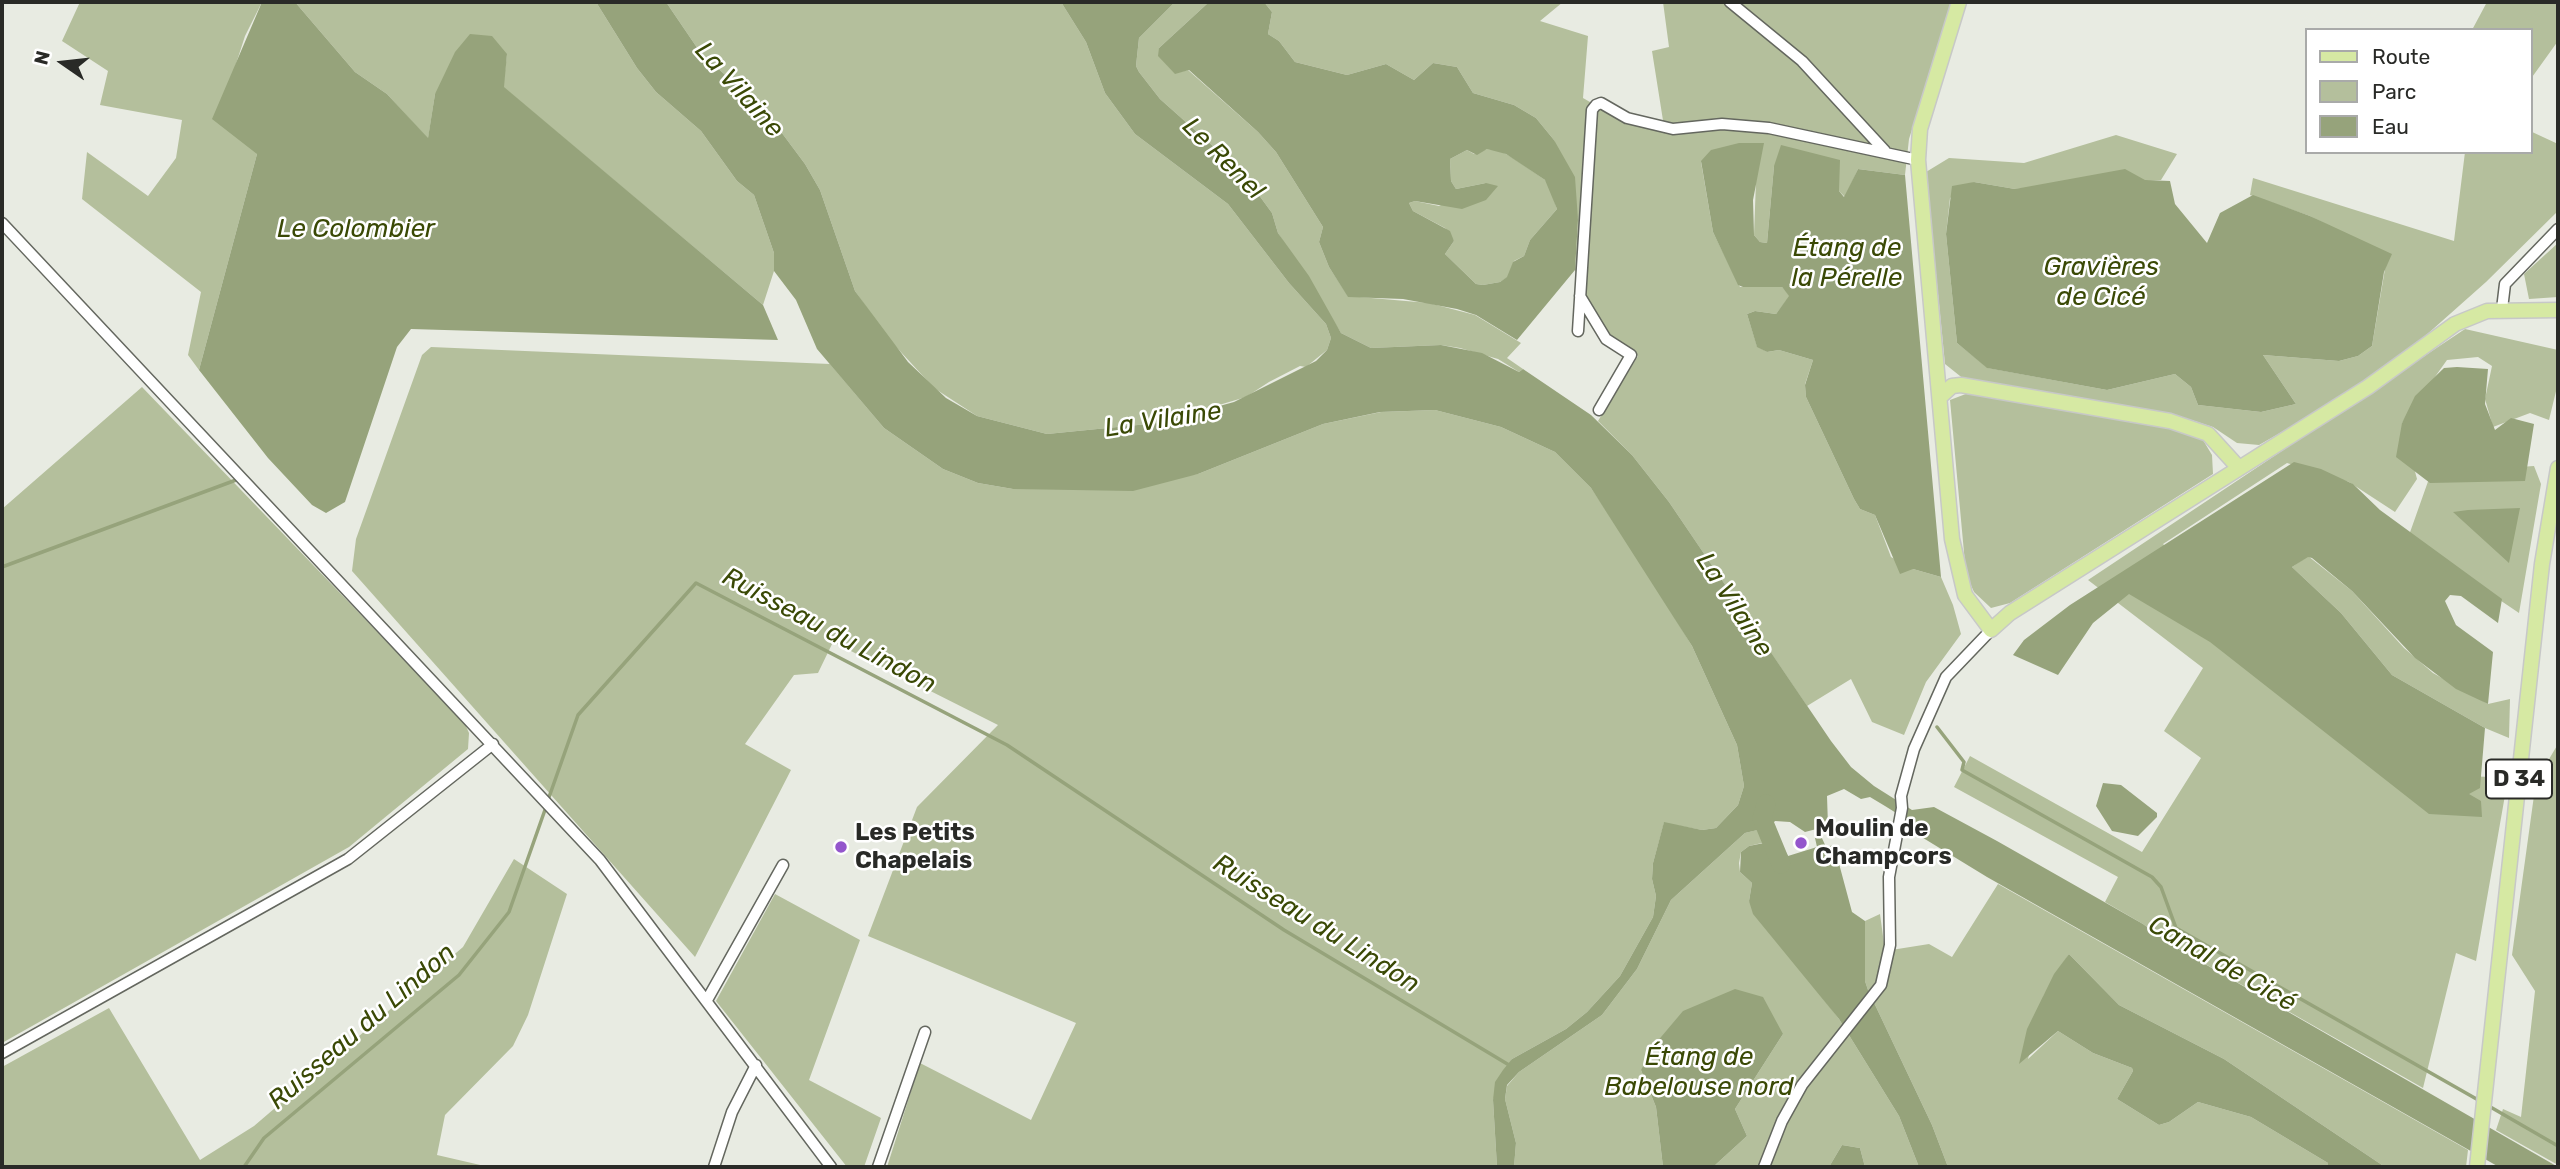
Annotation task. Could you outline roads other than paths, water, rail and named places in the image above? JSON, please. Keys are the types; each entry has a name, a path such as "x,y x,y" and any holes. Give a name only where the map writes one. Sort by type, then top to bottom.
{"main road":[{"path":"1959,2 1920,129 1918,160 1956,564 1965,595 1991,630 2010,613 2379,379 2455,324 2472,315 2501,309 2540,312 2558,310"},
{"path":"2540,312 2558,318"},
{"path":"1937,361 1961,385"},
{"path":"1940,397 1952,386 1961,385 2192,426 2208,434 2239,468"},
{"name":"D 34","path":"2477,1167 2542,564 2558,468"}],"street":[{"path":"1730,2 1802,61 1885,151"},
{"path":"1578,331 1592,110 1596,104 1601,103 1628,118 1673,129 1722,124 1769,128 1918,160"},
{"path":"2,223 600,860 831,1167"},
{"path":"2501,309 2505,284 2558,229"},
{"path":"1580,296 1606,339 1632,355 1599,410"},
{"path":"1764,1167 1792,1101 1881,985 1890,945 1887,894 1894,841 1902,808 1902,788 1923,723 1937,692 1955,665 1991,630"},
{"path":"2,1053 348,859 493,744"},
{"path":"707,1000 783,865"},
{"path":"878,1167 925,1032"},
{"path":"714,1167 732,1112 756,1065"}],"water":[{"name":"Le Colombier","path":"262,2 295,2 355,72 387,94 428,138 435,94 455,52 470,34 492,36 507,54 504,87 763,305 778,340 411,329 397,347 345,502 326,513 312,505 268,458 199,370 257,154 212,119"},
{"name":"Le Renel","path":"596,2 666,2 700,52 767,113 805,164 820,190 855,291 908,362 946,398 977,416 1047,434 1158,423 1234,402 1316,361 1327,350 1331,338 1326,324 1289,283 1228,204 1135,134 1105,93 1086,42 1061,2 1175,2 1139,38 1136,66 1139,72 1160,99 1242,172 1272,213 1278,233 1309,276 1341,333 1371,348 1441,345 1482,353 1519,372 1523,369 1591,415 1632,455 1669,502 1851,767 1874,786 1912,810 1934,807 1997,841 2143,924 2170,944 2558,1167 2499,1167 1987,877 1915,833 1909,821 1870,797 1861,799 1844,789 1827,796 1828,826 1805,832 1790,822 1775,821 1770,827 1745,833 1671,900 1637,969 1602,1015 1519,1072 1507,1085 1505,1099 1516,1143 1514,1167 1497,1167 1493,1100 1495,1082 1512,1059 1566,1029 1587,1012 1620,976 1653,917 1656,896 1652,879 1653,863 1664,822 1702,830 1716,828 1738,805 1744,786 1737,745 1692,646 1591,488 1555,452 1501,427 1435,410 1380,412 1323,424 1198,474 1133,491 1013,489 978,483 943,469 884,428 817,349 796,300 774,271 774,253 754,195 737,181 701,131 656,92 637,68"},
{"path":"1209,2 1264,2 1272,12 1268,34 1279,41 1295,62 1347,75 1386,64 1414,80 1433,63 1457,67 1473,93 1514,105 1536,118 1554,140 1575,177 1578,220 1575,270 1517,340 1476,315 1457,309 1403,299 1348,297 1329,267 1319,242 1323,227 1276,152 1258,132 1189,70 1175,74 1158,56 1159,48","holes":["1487,149 1506,154 1545,180 1557,209 1530,240 1524,256 1513,262 1507,277 1500,282 1476,284 1445,254 1454,241 1450,231 1413,211 1409,203 1415,201 1462,209 1486,200 1498,186 1486,183 1456,189 1451,181 1450,159 1467,150 1477,155"]},
{"name":"Étang de la Pérelle","path":"1739,143 1764,143 1753,200 1754,235 1760,242 1767,243 1774,166 1781,145 1840,160 1839,191 1844,197 1858,169 1905,175 1941,577 1913,569 1900,574 1875,515 1860,509 1854,499 1806,397 1805,385 1813,360 1779,350 1767,352 1757,347 1747,314 1755,311 1776,314 1789,296 1782,287 1738,285 1713,232 1701,161 1711,150"},
{"name":"Gravières de Cicé","path":"2125,169 2145,180 2170,181 2175,204 2207,243 2220,213 2253,195 2310,216 2392,254 2384,272 2372,346 2358,356 2339,361 2263,355 2296,404 2261,412 2198,405 2191,387 2175,374 2107,390 1987,368 1957,343 1946,234 1952,186 1974,182 2015,189"},
{"path":"2444,368 2488,369 2485,404 2495,430 2511,418 2534,424 2525,481 2430,483 2396,457 2402,423 2415,396"},
{"path":"2294,462 2321,469 2353,484 2380,510 2502,599 2498,623 2461,596 2450,595 2445,601 2456,625 2493,652 2488,704 2456,689 2415,658 2352,591 2312,558 2308,557 2292,567 2341,613 2392,675 2485,728 2480,788 2469,794 2481,801 2482,817 2429,814 2210,642 2129,594 2093,623 2058,675 2013,655 2024,640 2070,605"},
{"path":"2520,508 2509,563 2453,512 2468,510"},
{"path":"2103,783 2121,785 2157,813 2157,817 2138,836 2112,831 2096,806"},
{"path":"1821,836 1826,847 1834,845 1852,912 1865,921 1865,981 1868,990 1932,1125 1948,1167 1919,1167 1899,1116 1839,1019 1753,914 1749,901 1752,883 1740,872 1741,852 1749,846 1779,840 1788,856 1817,847 1815,838"},
{"path":"2069,954 2119,1005 2224,1059 2385,1167 2328,1167 2328,1163 2251,1117 2198,1102 2169,1122 2159,1125 2117,1099 2133,1071 2132,1068 2093,1053 2058,1031 2019,1064 2027,1029 2054,974"},
{"name":"Étang de Babelouse nord","path":"1735,989 1763,997 1783,1034 1735,1109 1747,1136 1713,1167 1663,1167 1656,1107 1641,1070 1656,1043 1683,1011"},
{"path":"1842,1145 1860,1148 1865,1167 1829,1167"}],"waterway":[{"path":"2,567 236,480"},
{"name":"Ruisseau du Lindon","path":"548,800 578,715 696,583 1007,745 1284,930 1509,1065"},
{"name":"Canal de Cicé","path":"1937,727 1964,762 1962,770 2152,877 2161,887 2176,928 2480,1101"},
{"name":"La Vilaine","path":"1766,804 1762,818 1781,864"},
{"name":"Ruisseau du Lindon","path":"244,1167 264,1138 459,975 509,912 546,807"},
{"path":"2487,1105 2558,1146"}],"place":[{"name":"Moulin de Champcors","path":"1801,843"},
{"name":"Les Petits Chapelais","path":"841,847"}]}
